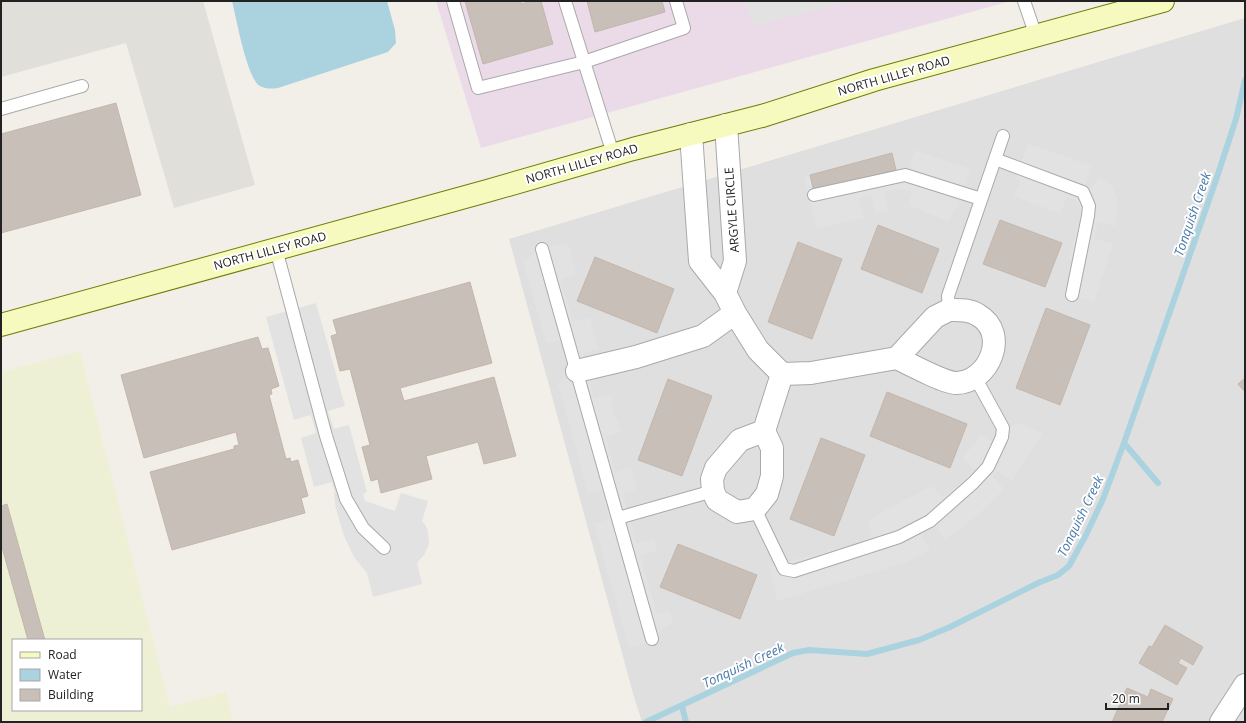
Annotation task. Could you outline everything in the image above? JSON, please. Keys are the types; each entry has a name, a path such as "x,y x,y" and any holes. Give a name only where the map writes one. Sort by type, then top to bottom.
{"street":[{"name":"NORTH LILLEY ROAD","path":"1,326 487,191 613,154 762,116 874,80 1164,1"},
{"name":"ARGYLE CIRCLE","path":"726,125 735,261 726,293"},
{"path":"691,134 700,261 726,293 735,313 758,350 782,374 811,373 897,358 954,383 968,382 987,366 993,354 994,341 992,329 978,315 964,310 948,310 935,317 897,358"},
{"path":"577,371 636,357 704,336 735,313"},
{"path":"764,431 740,440 716,468 712,479 713,491 717,500 737,512 755,509 767,494 772,476 772,448 764,431 782,374"},
{"path":"1221,722 1245,685"}],"lane":[{"path":"453,1 478,88 584,62 684,28 676,1"},
{"path":"566,1 613,154"},
{"path":"1024,1 1036,36"},
{"path":"1,109 82,86"},
{"path":"948,310 948,296 1003,136"},
{"path":"995,159 1084,192 1089,206 1088,216 1072,295"},
{"path":"814,195 905,175 981,199"},
{"path":"276,249 326,436 346,499 363,528 384,548"},
{"path":"542,249 652,639"},
{"path":"755,509 784,569 794,571 899,537 930,521 973,483 988,467 1002,437 1003,428 975,377"},
{"path":"618,518 713,491"}],"shaded area":[{"path":"1,1 203,1 255,185 174,208 126,43 1,77"},
{"path":"436,1 1011,1 481,148"},
{"path":"746,1 847,1 753,27"},
{"path":"1245,18 1245,722 642,722 509,239"},
{"path":"1028,144 1092,166 1085,187 1091,188 1099,177 1112,186 1117,199 1118,213 1115,226 1098,222 1094,238 1113,244 1094,302 1064,293 1074,263 1069,258 1081,216 1080,205 1075,200 1067,197 1060,214 1014,196 1020,181 1016,179"},
{"path":"915,150 970,169 957,208 955,208 949,222 908,205 913,192 903,189 896,189 884,192 889,211 875,214 871,195 859,198 864,218 816,229 804,176 893,155 896,169 909,168"},
{"path":"568,243 576,275 564,278 561,283 573,322 590,318 598,349 584,353 594,398 611,394 613,411 622,431 606,437 615,472 631,467 638,490 623,494 636,543 654,539 657,551 640,555 657,614 670,611 673,624 662,628 657,640 629,648 594,524 609,519 602,490 588,494 558,383 570,377 560,340 546,343 523,262 534,254 534,250"},
{"path":"316,303 345,406 328,411 334,429 349,425 367,492 363,494 365,501 395,511 401,493 428,501 422,521 428,531 429,544 424,555 417,563 422,584 373,597 367,573 354,557 344,536 336,509 335,493 332,482 314,487 301,438 316,433 311,415 294,420 266,317"},
{"path":"1017,423 1043,433 1012,481 998,471 993,476 1004,489 978,515 945,540 935,526 922,535 930,550 905,563 777,601 769,566 865,542 871,536 868,520 931,486 943,497 965,480 973,470 963,458 981,435 990,441"}],"green space":[{"path":"80,351 170,707 226,692 233,722 1,722 1,372"}],"water":[{"path":"232,1 387,1 395,30 396,43 388,52 278,88 264,88 255,81 246,60"}],"building":[{"path":"465,1 521,1 521,4 541,1 553,44 483,64"},
{"path":"587,1 662,1 665,12 595,32"},
{"path":"116,103 141,195 1,233 1,134"},
{"path":"892,153 896,170 814,192 810,175"},
{"path":"1000,220 1062,243 1045,287 983,264"},
{"path":"878,225 939,249 922,293 861,269"},
{"path":"798,242 842,259 812,339 768,322"},
{"path":"595,257 674,289 657,333 577,301"},
{"path":"470,282 492,363 400,388 404,401 494,377 516,456 484,464 478,442 426,456 432,479 381,493 378,479 371,481 362,447 370,445 350,369 340,371 331,336 337,334 333,320"},
{"path":"1046,308 1090,325 1060,405 1016,388"},
{"path":"258,337 262,349 268,348 279,386 271,389 272,394 269,395 286,459 290,458 291,462 298,460 308,496 301,498 305,513 172,550 150,472 234,449 234,446 239,445 236,432 144,458 121,375"},
{"path":"1245,378 1245,392 1238,384"},
{"path":"668,379 712,396 682,476 638,460"},
{"path":"887,392 967,424 950,468 870,436"},
{"path":"821,438 865,455 834,536 790,519"},
{"path":"7,504 45,639 28,639 1,544 1,506"},
{"path":"678,544 757,575 740,619 660,587"},
{"path":"1165,625 1203,647 1193,665 1181,658 1178,663 1187,668 1177,685 1139,663 1149,646 1152,647"},
{"path":"1127,688 1148,697 1151,689 1173,699 1162,722 1112,722"}],"waterway":[{"name":"Tonquish Creek","path":"646,722 793,653 809,650 867,654 919,640 950,627 1038,583 1058,575 1069,566 1103,499 1124,443 1216,180 1236,119 1245,80"},
{"path":"1124,443 1158,483"},
{"path":"682,706 686,722"}]}
